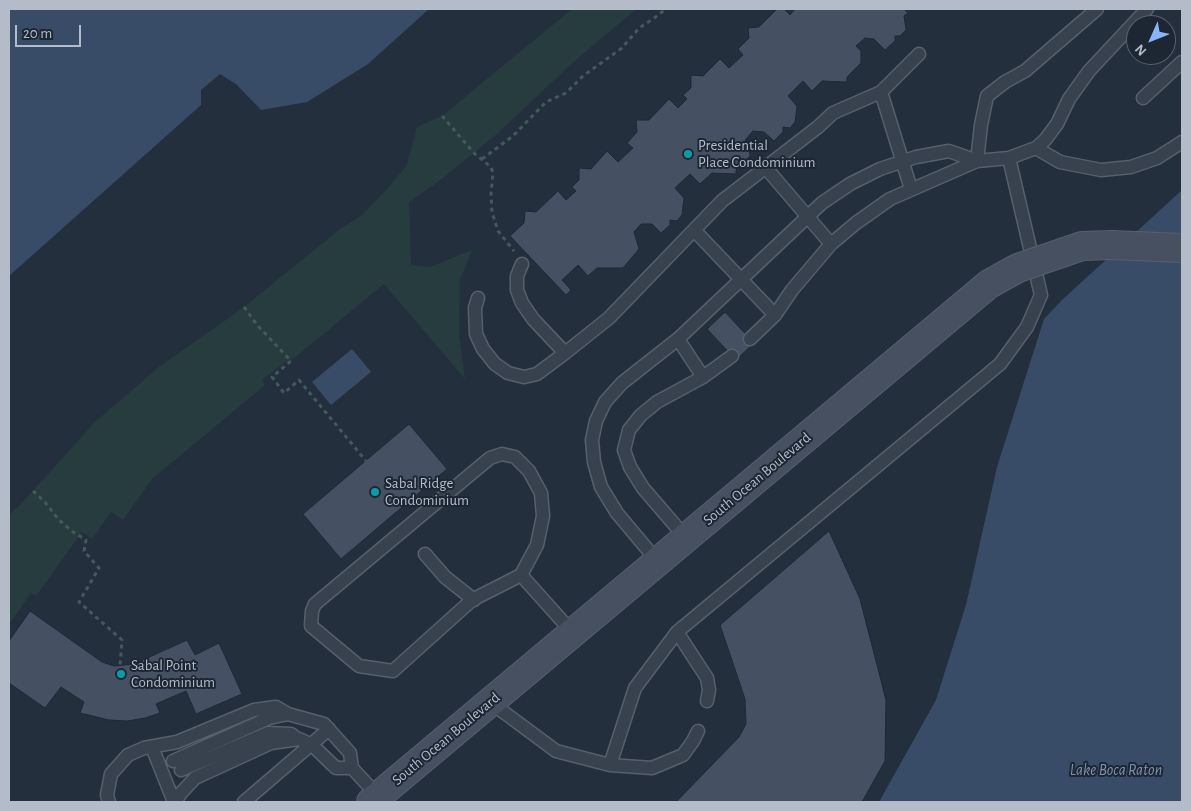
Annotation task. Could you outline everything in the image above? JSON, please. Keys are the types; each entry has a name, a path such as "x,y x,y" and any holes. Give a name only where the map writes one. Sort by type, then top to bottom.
{"main road":[{"name":"South Ocean Boulevard","path":"374,799 989,284 1018,268 1082,246 1112,245 1182,248"}],"lane":[{"path":"977,161 981,125 987,96 1005,82 1025,71 1097,9"},
{"path":"750,339 775,315 792,290 831,244 856,223 890,199 977,161 1008,158 1036,148 1045,140 1057,124 1069,99 1089,71 1147,9"},
{"path":"478,298 475,308 476,334 482,349 495,364 508,373 524,377 537,374 609,318 722,201 833,114 880,92 919,54"},
{"path":"1143,98 1182,62"},
{"path":"880,92 911,189"},
{"path":"1036,148 1060,162 1101,170 1131,167 1157,158 1182,142"},
{"path":"658,562 616,513 600,487 594,462 592,440 596,421 605,402 622,383 678,339 806,217 822,203 850,184 880,169 916,157 949,152 977,161"},
{"path":"610,765 635,688 677,632 1000,364 1027,327 1041,295 1008,158"},
{"path":"766,168 831,244"},
{"path":"694,230 775,315"},
{"path":"522,264 517,276 517,290 522,303 543,330 565,353"},
{"path":"678,339 703,377"},
{"path":"686,538 643,488 630,467 624,450 629,430 642,415 658,402 703,377 732,356"},
{"path":"502,454 515,457 529,471 541,493 543,516 537,545 521,575 474,600 394,671 359,666 311,626 312,611 315,604 490,458 502,454"},
{"path":"425,554 445,576 474,600"},
{"path":"521,575 573,634"},
{"path":"677,632 707,678 709,690 707,701"},
{"path":"490,702 556,751 610,765 652,768 683,755 698,730"},
{"path":"109,802 107,795 111,774 128,755 152,747 177,742 254,710 276,706 288,714 324,724 350,754 352,768 374,799"},
{"path":"288,714 269,718 177,766 268,732 291,734 312,745 336,768 352,768"},
{"path":"244,802 329,730"},
{"path":"174,802 195,778 271,743 299,739"},
{"path":"152,747 174,802"}],"path":[{"path":"482,160 513,136 546,102 566,93 583,76 622,48 639,28 653,20 666,9"},
{"path":"442,116 456,134 491,167 494,173 491,194 492,212 498,231 514,249 522,264"},
{"path":"244,307 291,361 272,378 284,393 299,380 366,460"},
{"path":"33,491 44,501 58,520 86,540 84,551 99,568 79,602 122,640 120,666"}],"green space":[{"path":"572,9 636,9 570,65 497,134 439,181 409,202 411,265 430,267 472,250 460,280 459,336 465,379 384,284 293,359 285,362 262,380 265,385 152,479 123,520 111,512 92,539 82,532 36,596 31,593 9,624 9,515 95,422 159,367 244,307 340,229 361,216 407,165 417,127 442,116"}],"water":[{"path":"9,9 429,9 368,64 307,102 261,110 236,84 220,74 201,90 201,105 9,276"},
{"name":"Lake Boca Raton","path":"1182,190 1182,802 879,802 936,700 966,605 997,467 1044,319 1062,300"},
{"path":"352,349 371,372 331,405 312,382"}],"building":[{"name":"Presidential Place Condominium","path":"777,9 784,9 790,15 795,9 904,9 908,13 904,16 906,30 900,36 895,36 895,41 885,50 874,39 865,38 856,46 861,51 861,63 847,77 847,82 822,81 812,91 803,81 788,96 797,106 795,122 790,128 783,127 783,132 774,141 764,132 753,131 745,140 749,144 750,156 736,170 736,174 712,173 700,184 690,174 675,188 684,198 682,215 677,221 670,220 670,225 661,233 652,224 641,224 634,232 639,249 623,268 597,268 588,276 578,265 562,280 571,290 566,295 510,236 524,223 525,211 536,212 558,191 566,200 576,191 572,187 579,180 579,168 591,169 607,151 618,162 633,148 627,143 637,132 636,120 649,120 669,99 678,108 687,99 683,95 691,88 691,75 703,76 720,59 729,68 743,55 738,49 749,38 748,28 759,27"},
{"path":"725,312 754,343 736,360 707,329"},
{"name":"Sabal Ridge Condominium","path":"409,424 447,469 341,559 303,514"},
{"path":"829,531 860,599 886,700 885,761 862,802 676,802 739,737 746,724 745,699 720,625"},
{"name":"Sabal Point Condominium","path":"30,611 102,662 114,666 134,664 187,640 195,655 219,643 242,694 196,714 186,691 156,704 160,713 127,721 109,720 80,713 84,702 61,687 45,708 9,683 9,641"}],"place":[{"name":"Presidential Place Condominium","path":"688,154"},
{"name":"Sabal Ridge Condominium","path":"375,492"},
{"name":"Sabal Point Condominium","path":"121,674"}]}
